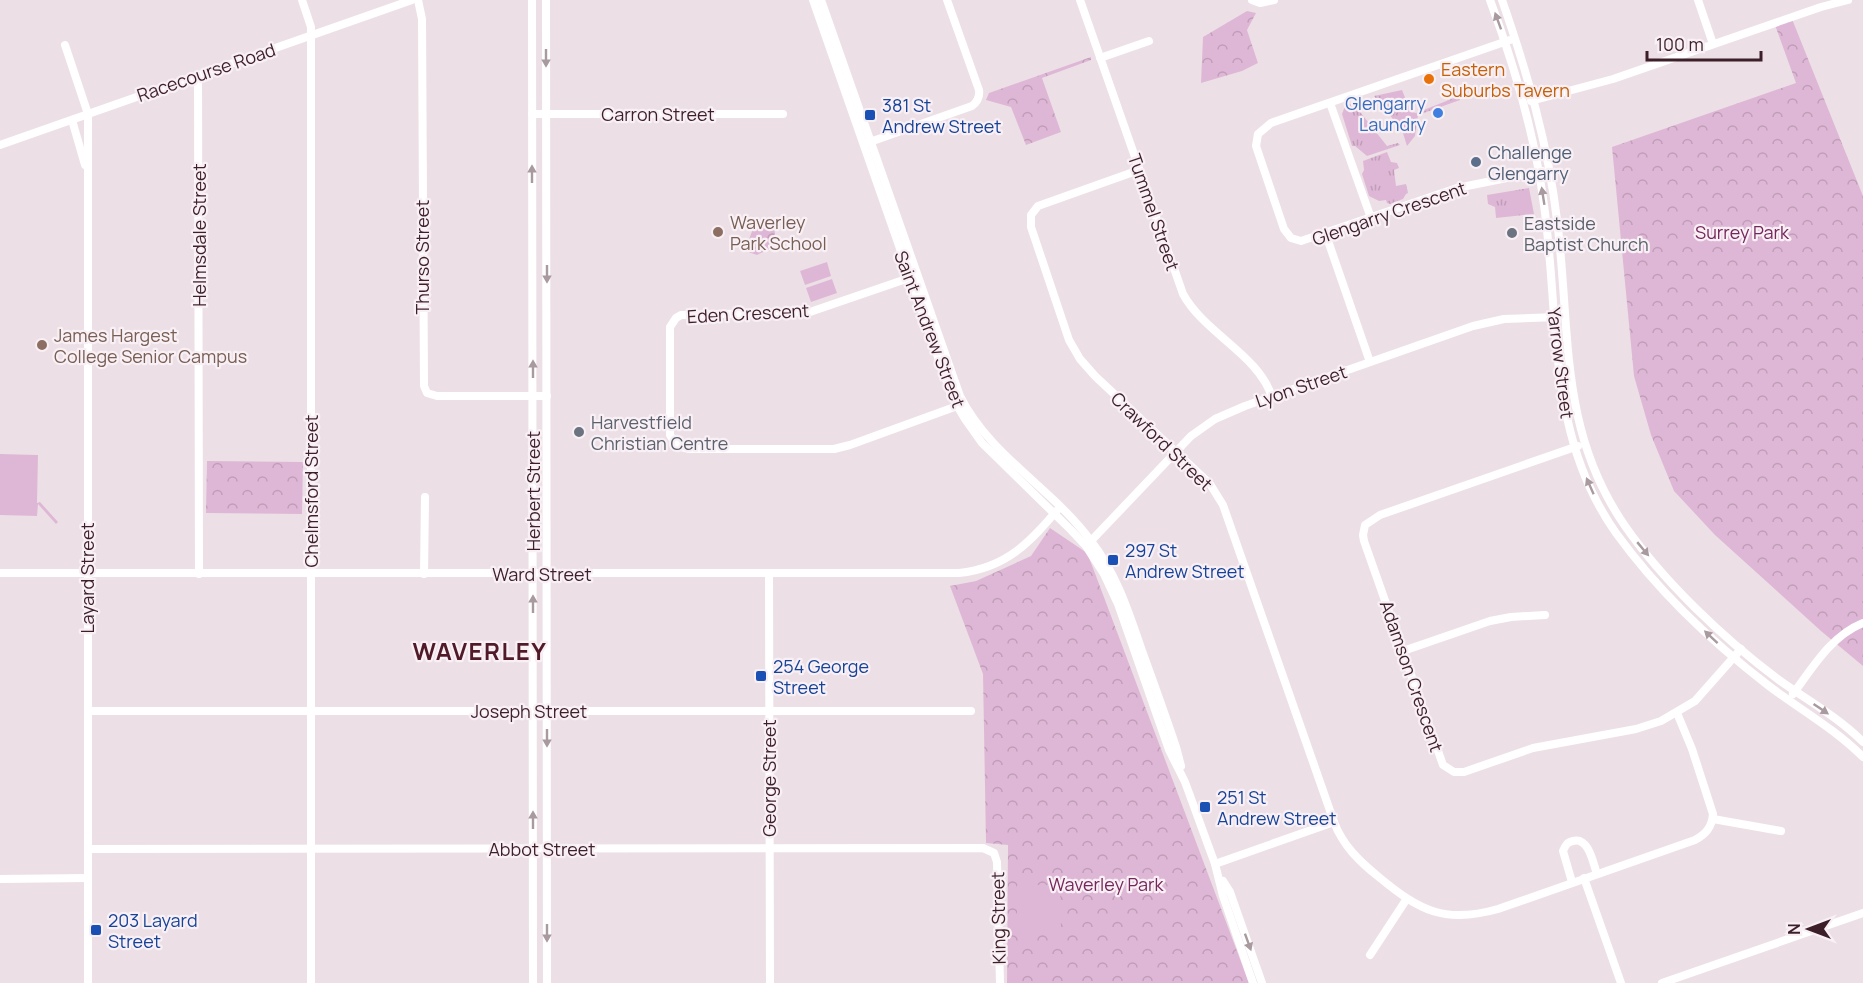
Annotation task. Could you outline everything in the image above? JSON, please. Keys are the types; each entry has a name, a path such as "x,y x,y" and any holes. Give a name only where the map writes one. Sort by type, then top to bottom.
{"street":[{"name":"Chelmsford Street","path":"302,0 311,27 311,983"},
{"name":"Racecourse Road","path":"0,145 412,0"},
{"name":"Thurso Street","path":"418,0 422,19 424,386 427,393 437,396 547,396"},
{"name":"Herbert Street","path":"532,0 533,983"},
{"name":"Herbert Street","path":"546,0 547,983"},
{"name":"Saint Andrew Street","path":"813,0 867,143"},
{"name":"Saint Andrew Street","path":"821,0 913,276 961,404 995,446 1089,544 1115,578 1125,600 1176,747 1185,782 1220,878 1223,896 1253,983"},
{"path":"867,143 976,103 979,90 947,0"},
{"name":"Tummel Street","path":"1080,0 1176,277 1187,301 1199,316 1262,375 1272,397"},
{"path":"1252,0 1260,3 1274,0"},
{"name":"Yarrow Street","path":"1490,0 1524,103 1539,171 1549,244 1559,378 1575,447 1593,493 1621,539 1669,596 1733,658 1828,727 1863,757"},
{"name":"Yarrow Street","path":"1502,0 1534,100 1550,169 1560,246 1572,390 1585,443 1598,479 1626,528 1684,595 1741,649 1844,725 1863,742"},
{"path":"1698,0 1713,44"},
{"path":"1524,103 1606,81 1821,7 1848,0"},
{"name":"Glengarry Crescent","path":"1516,38 1271,123 1260,131 1256,140 1257,151 1287,234 1301,241 1326,235 1457,188 1550,169"},
{"path":"1100,58 1149,41"},
{"name":"Layard Street","path":"65,45 88,114 88,983"},
{"name":"Helmsdale Street","path":"198,75 199,574"},
{"path":"1330,103 1371,218"},
{"name":"Carron Street","path":"532,114 783,114"},
{"name":"Layard Street","path":"72,120 87,173"},
{"name":"Crawford Street","path":"1139,170 1044,204 1034,211 1030,221 1074,350 1095,376 1210,484 1223,505 1334,822 1342,841 1355,856 1406,900 1437,913 1468,915 1498,909 1695,840 1707,832 1713,819"},
{"path":"1326,235 1370,362"},
{"path":"532,253 547,253"},
{"name":"Eden Crescent","path":"913,276 810,312 692,313 676,318 670,327 670,435 677,446 688,449 834,449 961,404"},
{"name":"Lyon Street","path":"1089,544 1191,436 1215,419 1482,323 1504,319 1565,316"},
{"name":"Adamson Crescent","path":"1585,443 1380,515 1369,521 1364,530 1364,541 1443,765 1454,772 1464,772 1533,748 1644,727 1677,713 1705,691 1741,649"},
{"path":"424,574 425,496"},
{"name":"Ward Street","path":"0,573 971,572 992,566 1017,553 1058,510"},
{"name":"George Street","path":"769,574 770,983"},
{"path":"1403,651 1490,621 1545,615"},
{"path":"1789,700 1834,642 1863,623"},
{"name":"Joseph Street","path":"88,711 971,711"},
{"path":"1677,713 1710,799 1713,819 1781,831"},
{"path":"1215,864 1334,822"},
{"path":"1572,882 1563,851 1572,841 1580,841 1586,845 1597,874"},
{"name":"Abbot Street","path":"88,849 980,848 994,853"},
{"name":"King Street","path":"994,853 997,871 1000,983"},
{"path":"0,879 88,878"},
{"name":"Saint Andrew Street","path":"1220,878 1230,892 1262,983"},
{"path":"1584,878 1621,983"},
{"path":"1370,955 1406,900"},
{"path":"1662,983 1863,913"}],"green space":[{"path":"1247,11 1256,13 1247,30 1258,63 1242,71 1201,83 1203,37"},
{"name":"Surrey Park","path":"1792,19 1863,196 1863,666 1715,535 1674,491 1651,435 1634,376 1612,147 1796,83 1775,25"},
{"path":"1091,57 1091,60 1042,78 1061,132 1026,145 1011,107 986,100 989,93"},
{"path":"1402,90 1411,112 1416,113 1459,96 1460,100 1418,115 1415,136 1407,146 1402,130 1374,96"},
{"path":"1353,103 1387,146 1398,143 1400,145 1367,156 1352,146 1342,114 1345,106"},
{"path":"1387,152 1391,162 1397,163 1399,168 1394,170 1396,186 1406,184 1408,193 1403,199 1390,204 1386,200 1379,201 1369,196 1362,174 1363,161"},
{"path":"1529,188 1534,214 1496,218 1495,207 1488,204 1487,195"},
{"path":"764,217 773,220 775,234 769,249 757,255 748,252 749,242 756,225"},
{"path":"827,262 831,276 805,285 800,271"},
{"path":"832,279 837,293 811,302 806,288"},
{"path":"0,454 38,455 37,503 40,502 58,522 56,524 38,504 37,516 0,515"},
{"path":"207,461 303,462 302,514 206,513"},
{"name":"Waverley Park","path":"1050,528 1087,553 1249,983 1007,983 1008,845 986,843 983,674 950,586 976,581 1031,556"},
{"path":"1017,885 1060,885 1061,932 1017,932"}],"place":[{"name":"Eastern Suburbs Tavern","path":"1429,79"},
{"name":"Glengarry Laundry","path":"1438,113"},
{"name":"381 St Andrew Street","path":"870,115"},
{"name":"Challenge Glengarry","path":"1476,162"},
{"name":"Waverley Park School","path":"718,232"},
{"name":"Eastside Baptist Church","path":"1512,233"},
{"name":"James Hargest College Senior Campus","path":"42,345"},
{"name":"Harvestfield Christian Centre","path":"579,432"},
{"name":"297 St Andrew Street","path":"1113,560"},
{"name":"254 George Street","path":"761,676"},
{"name":"251 St Andrew Street","path":"1205,807"},
{"name":"203 Layard Street","path":"96,930"}],"district":[{"name":"WAVERLEY","path":"480,650"}]}
